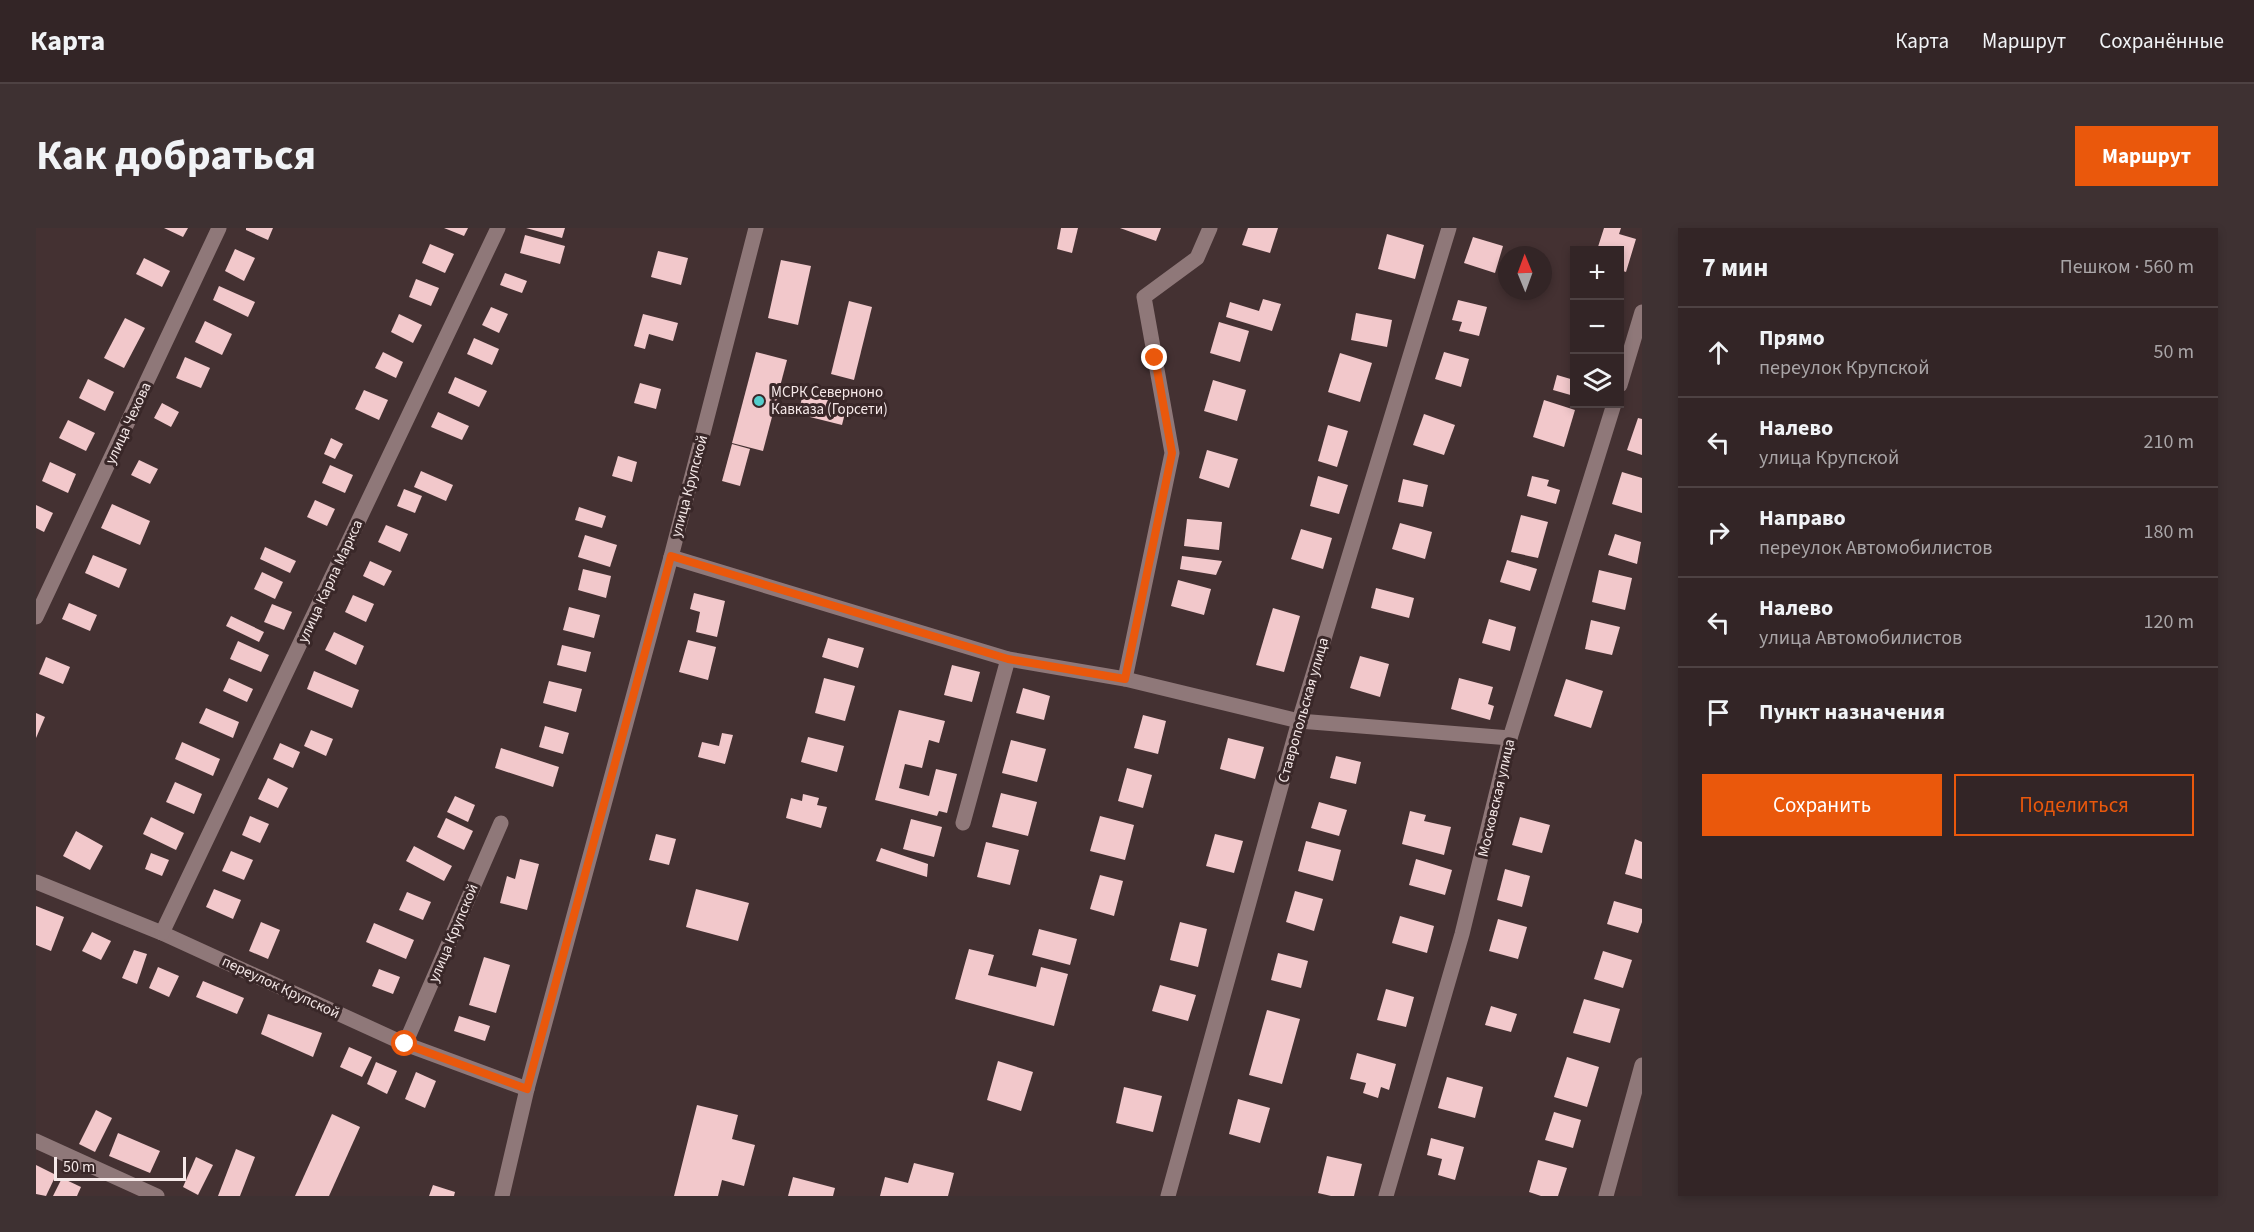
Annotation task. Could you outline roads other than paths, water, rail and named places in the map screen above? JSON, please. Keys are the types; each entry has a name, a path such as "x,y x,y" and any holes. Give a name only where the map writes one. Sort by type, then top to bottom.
{"street":[{"name":"улица Чехова","path":"36,617 219,228"},
{"name":"улица Карла Маркса","path":"162,933 498,228"},
{"name":"улица Крупской","path":"502,1196 527,1089 671,556 756,228"},
{"path":"1125,679 1172,453 1144,297 1197,258 1210,228"},
{"name":"Ставропольская улица","path":"1168,1196 1299,721 1449,228"},
{"path":"1624,372 1642,312"},
{"name":"Московская улица","path":"1386,1196 1462,934 1510,738 1613,408"},
{"path":"671,556 1008,659 1125,679 1299,721 1510,738"},
{"path":"963,823 1008,659"},
{"name":"улица Крупской","path":"405,1044 501,823"},
{"name":"переулок Крупской","path":"36,882 162,933 405,1044 527,1089"},
{"path":"1606,1196 1642,1065"},
{"path":"36,1141 157,1196"}],"place":[{"name":"МСРК Северноно Кавказа (Горсети)","path":"759,401"}]}
